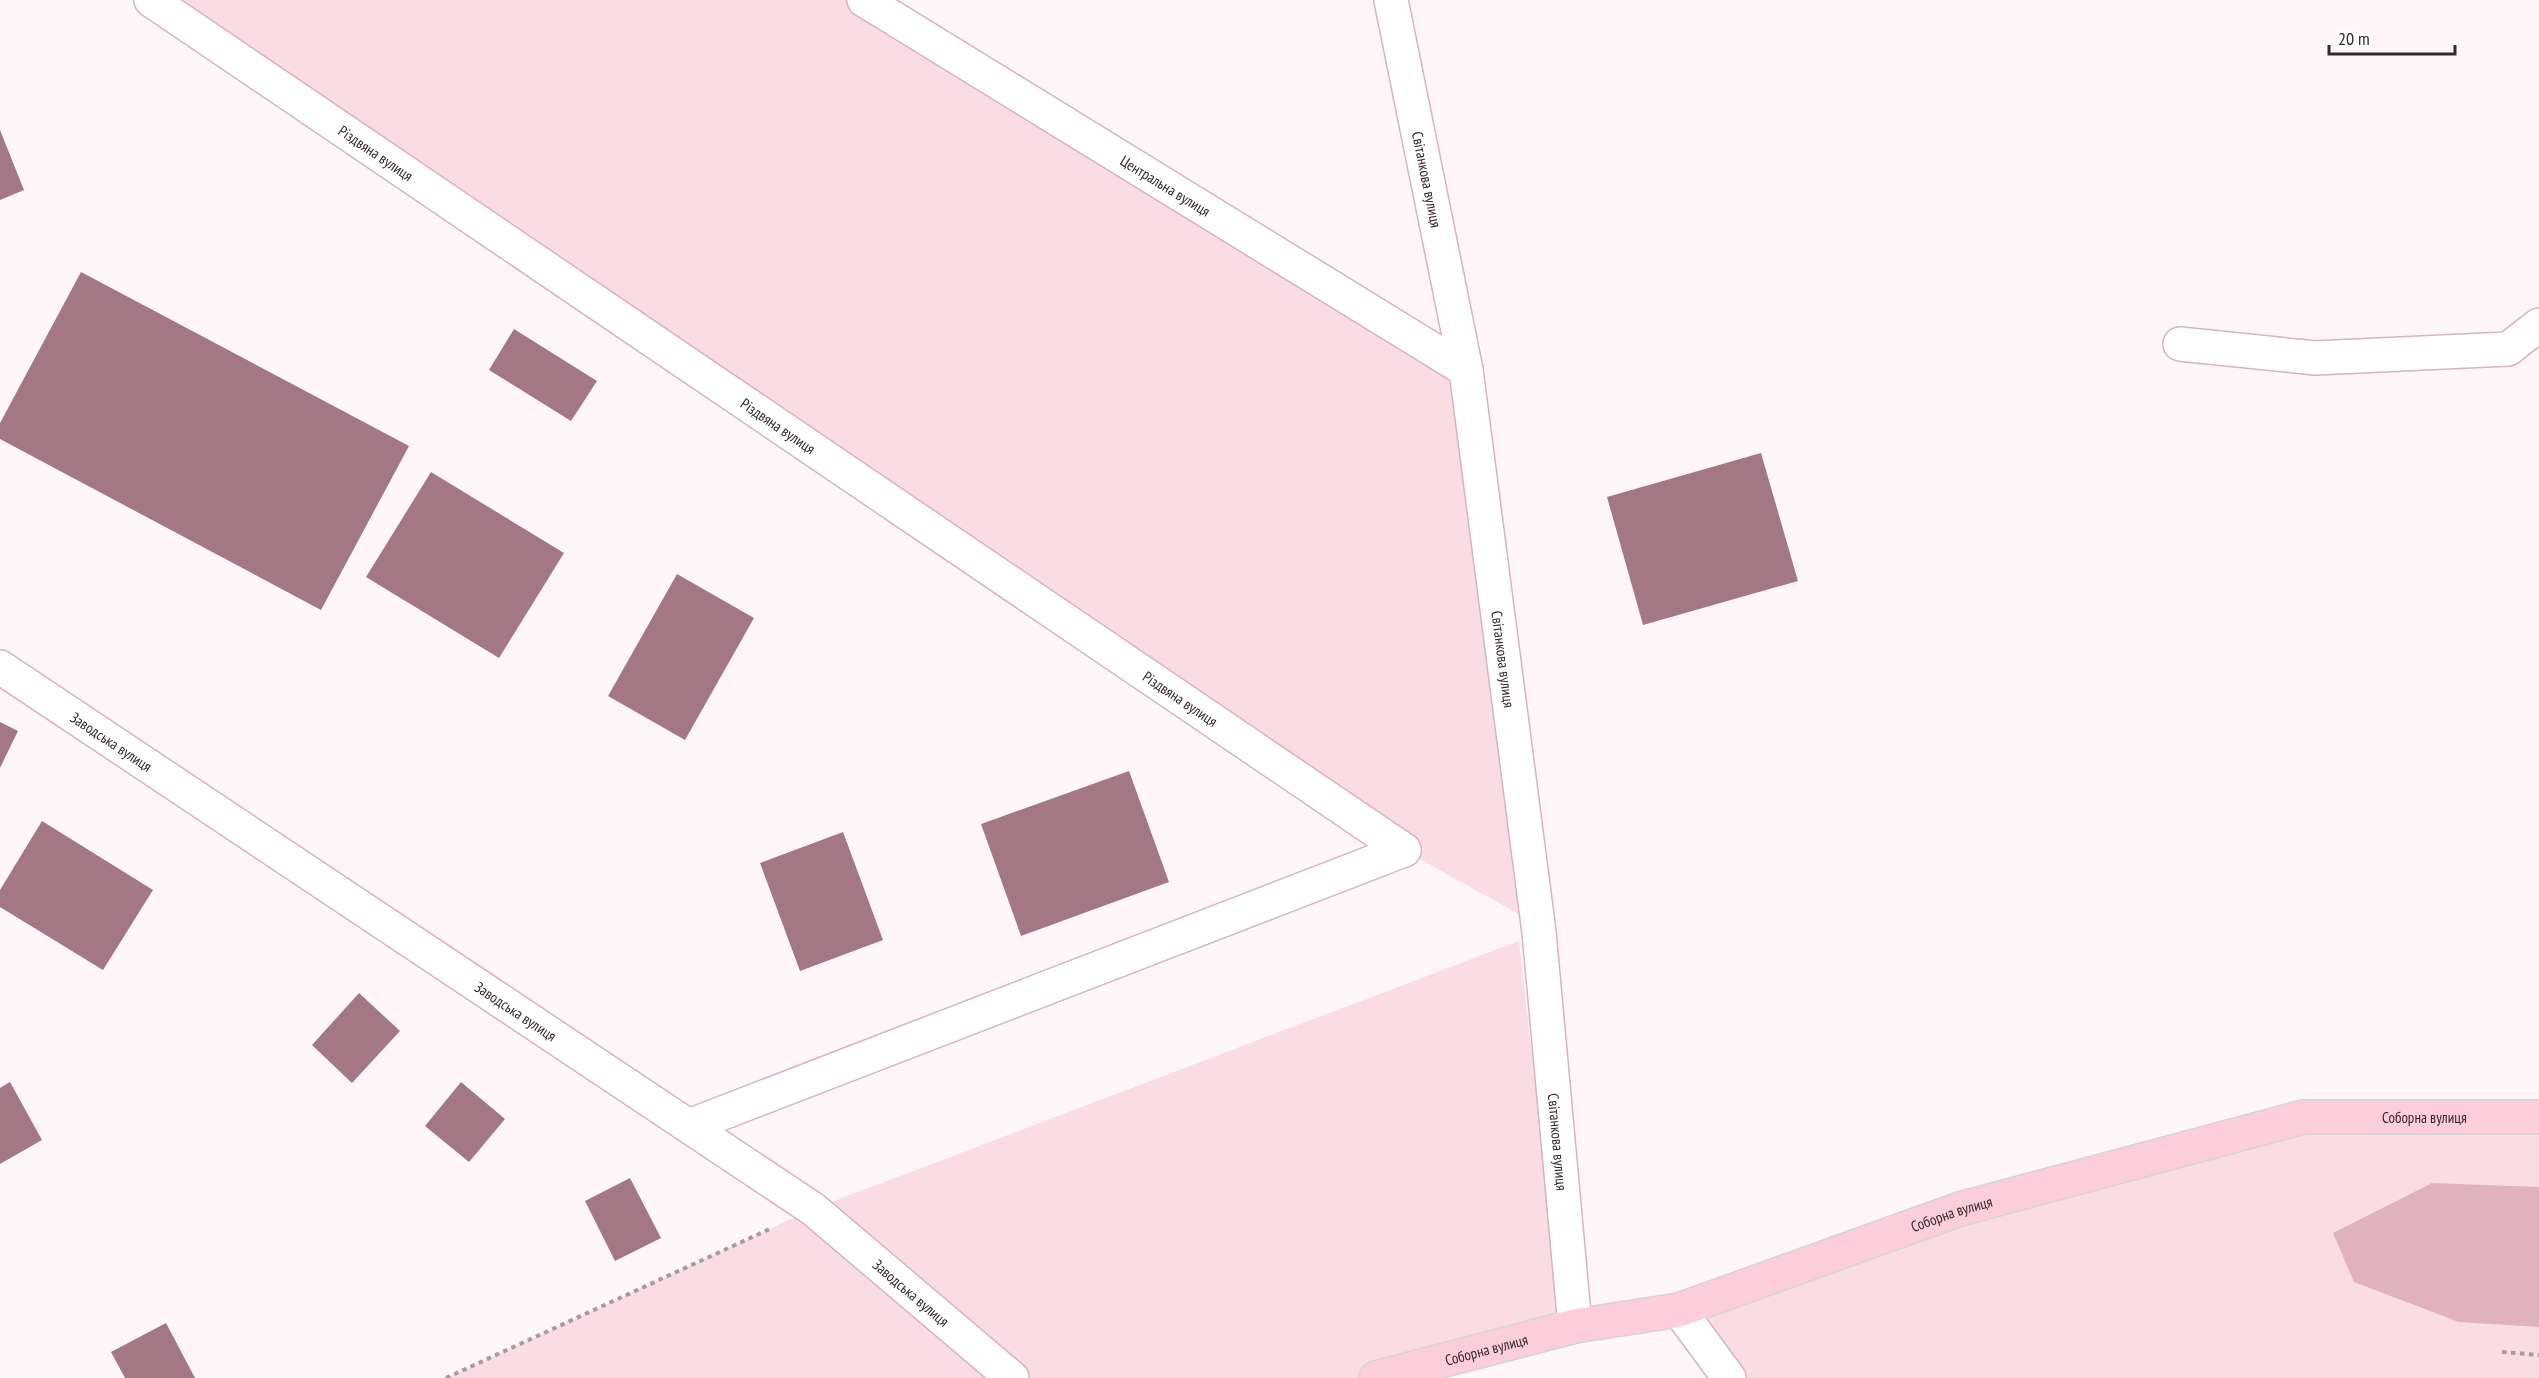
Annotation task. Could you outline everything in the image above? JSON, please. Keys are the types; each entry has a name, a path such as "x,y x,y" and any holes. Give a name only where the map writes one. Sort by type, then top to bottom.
{"main road":[{"name":"Соборна вулиця","path":"1376,1378 1575,1326 1679,1310 1960,1209 2303,1117 2539,1117"}],"street":[{"name":"Різдвяна вулиця","path":"151,0 1404,850 689,1126"},
{"name":"Центральна вулиця","path":"864,0 1466,370"},
{"name":"Світанкова вулиця","path":"1391,0 1466,370 1539,932 1575,1326"},
{"path":"2180,344 2315,358 2508,349 2539,325"},
{"name":"Заводська вулиця","path":"0,668 813,1209 1012,1378"},
{"path":"1679,1310 1730,1378"}],"path":[{"path":"446,1378 813,1209"},
{"path":"2502,1352 2539,1355"}],"shaded area":[{"path":"151,0 863,0 1459,368 1522,916 1404,850"},
{"path":"1519,941 1562,1322 1361,1378 446,1378 813,1209"},
{"path":"2303,1117 2539,1117 2539,1378 1729,1378 1679,1310"},
{"path":"2432,1183 2539,1187 2539,1327 2459,1322 2354,1282 2333,1233"}],"building":[{"path":"0,130 24,190 0,200"},
{"path":"81,272 409,446 321,610 0,439 0,423"},
{"path":"514,329 597,381 571,421 489,370"},
{"path":"1761,453 1798,581 1643,625 1607,497"},
{"path":"431,472 564,553 499,658 366,577"},
{"path":"677,574 754,618 685,740 608,696"},
{"path":"0,722 18,731 0,768"},
{"path":"1129,771 1169,882 1021,936 981,824"},
{"path":"42,821 153,890 103,970 0,907 0,890"},
{"path":"843,832 883,940 800,971 760,863"},
{"path":"359,993 400,1031 352,1083 312,1045"},
{"path":"10,1082 42,1140 0,1164 0,1088"},
{"path":"461,1082 505,1119 469,1162 425,1126"},
{"path":"630,1178 661,1238 615,1261 585,1201"},
{"path":"166,1323 195,1378 125,1378 111,1352"}]}
